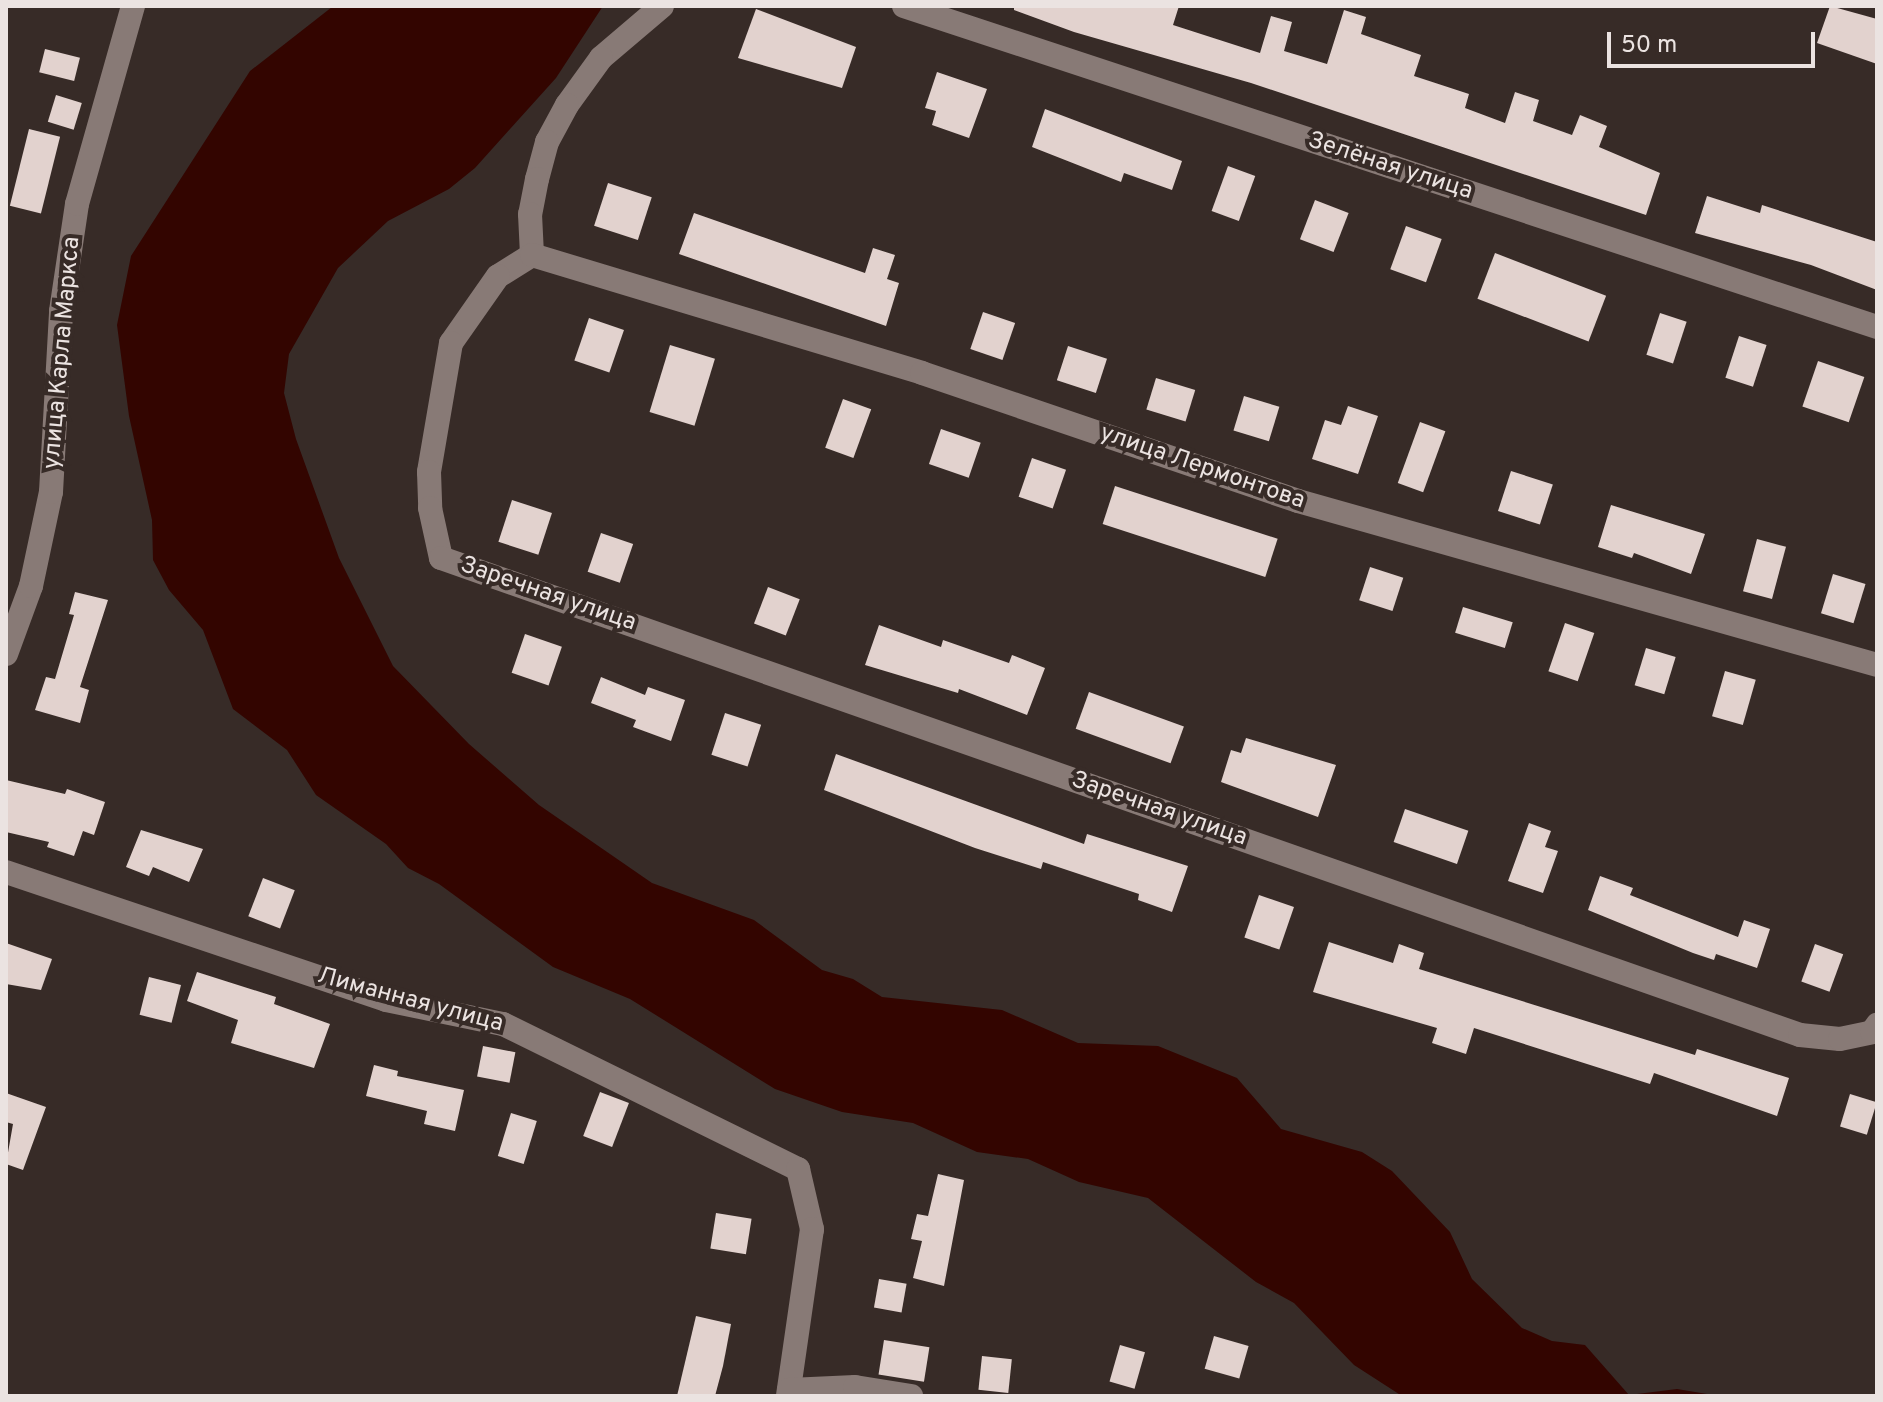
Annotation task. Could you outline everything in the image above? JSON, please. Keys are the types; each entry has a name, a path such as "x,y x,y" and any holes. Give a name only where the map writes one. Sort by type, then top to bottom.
{"street":[{"name":"улица Карла Маркса","path":"6,654 31,586 51,492 61,311 77,204 133,6"},
{"path":"532,255 530,214 547,142 601,58 662,6"},
{"name":"Зелёная улица","path":"904,6 1877,327"},
{"name":"Заречная улица","path":"532,255 498,276 451,343 429,472 430,508 441,558 1800,1035 1840,1039 1872,1032 1877,1025"},
{"name":"улица Лермонтова","path":"532,255 922,373 1298,501 1877,665"},
{"name":"Лиманная улица","path":"6,872 386,1000 503,1024 798,1169 812,1229 788,1393"},
{"path":"788,1393 855,1387 911,1396"}],"shaded area":[{"path":"603,6 556,78 475,168 449,189 388,221 338,268 289,354 284,393 296,439 339,558 393,666 469,744 539,805 652,883 754,920 822,970 853,979 882,997 1002,1010 1078,1043 1158,1046 1237,1078 1281,1129 1362,1152 1392,1171 1450,1232 1472,1279 1522,1328 1552,1341 1585,1345 1629,1395 1677,1389 1719,1396 1402,1396 1354,1365 1294,1303 1256,1282 1148,1198 1079,1182 1028,1159 977,1152 913,1123 842,1112 775,1089 630,999 553,967 439,884 408,868 386,844 316,795 287,750 233,709 203,630 169,590 153,560 152,520 129,416 117,325 131,256 250,71 332,7"}],"building":[{"path":"1014,6 1179,6 1173,25 1260,53 1271,16 1292,22 1284,51 1327,64 1344,10 1366,17 1361,34 1421,55 1414,76 1469,94 1465,108 1505,123 1515,92 1539,100 1533,121 1572,135 1580,115 1607,126 1599,147 1660,173 1646,215 1251,83 1074,32 1014,10"},
{"path":"1830,6 1877,19 1877,64 1817,43"},
{"path":"756,9 856,47 842,88 738,58"},
{"path":"45,49 80,58 74,81 39,72"},
{"path":"937,72 987,89 969,138 932,125 936,111 925,108"},
{"path":"56,95 82,103 74,130 48,122"},
{"path":"1045,109 1182,161 1172,190 1124,173 1121,182 1032,147"},
{"path":"29,129 60,137 41,213 10,206"},
{"path":"1228,166 1255,176 1239,221 1212,211"},
{"path":"608,183 652,197 638,240 594,226"},
{"path":"1707,196 1760,213 1762,205 1877,242 1877,290 1811,265 1695,233"},
{"path":"1315,200 1349,213 1334,252 1300,239"},
{"path":"694,213 865,273 873,248 895,255 887,279 899,283 886,326 679,254"},
{"path":"1406,226 1442,239 1426,282 1390,269"},
{"path":"1495,253 1606,296 1589,341 1477,299"},
{"path":"983,312 1015,323 1002,360 970,349"},
{"path":"1660,313 1687,322 1673,363 1646,355"},
{"path":"589,318 624,330 609,373 574,361"},
{"path":"1739,336 1767,345 1753,387 1725,378"},
{"path":"670,345 715,359 694,426 650,412"},
{"path":"1068,346 1107,359 1096,393 1057,380"},
{"path":"1818,361 1864,377 1849,422 1802,406"},
{"path":"1156,378 1195,390 1186,422 1146,410"},
{"path":"1244,396 1279,407 1269,441 1233,430"},
{"path":"843,399 871,409 853,458 825,448"},
{"path":"1348,406 1378,416 1358,474 1312,459 1325,420 1341,425"},
{"path":"1420,422 1445,431 1423,492 1398,483"},
{"path":"941,429 981,443 969,478 929,464"},
{"path":"1032,458 1066,470 1053,508 1019,497"},
{"path":"1511,471 1553,485 1540,525 1498,511"},
{"path":"1115,486 1278,539 1265,577 1103,524"},
{"path":"512,500 552,513 538,555 498,542"},
{"path":"1611,505 1705,534 1691,574 1634,553 1632,558 1598,547"},
{"path":"601,533 633,544 620,583 588,572"},
{"path":"1757,539 1786,547 1772,599 1743,591"},
{"path":"1370,567 1403,578 1392,611 1359,600"},
{"path":"1833,574 1866,584 1854,623 1821,613"},
{"path":"768,587 800,599 786,636 754,623"},
{"path":"75,592 108,600 80,687 89,690 80,723 35,710 46,677 55,679 74,615 69,614"},
{"path":"1463,607 1513,622 1505,648 1455,633"},
{"path":"1565,623 1594,633 1578,681 1548,671"},
{"path":"879,625 941,647 943,640 1009,663 1012,655 1045,668 1027,715 959,689 958,693 865,665"},
{"path":"525,634 562,647 549,685 512,673"},
{"path":"1646,648 1676,657 1664,694 1635,685"},
{"path":"1725,671 1756,680 1743,725 1712,716"},
{"path":"601,677 645,695 648,687 685,700 671,741 633,727 636,720 591,703"},
{"path":"1089,692 1184,727 1171,763 1076,729"},
{"path":"725,713 761,725 748,767 711,755"},
{"path":"1246,738 1336,765 1318,817 1221,782 1231,750 1241,753"},
{"path":"836,754 1084,844 1087,834 1188,866 1172,912 1138,900 1139,894 1043,862 1041,869 975,848 824,790"},
{"path":"6,780 65,794 67,789 105,802 94,835 83,831 74,856 47,847 49,842 6,832"},
{"path":"1405,809 1468,831 1457,864 1394,842"},
{"path":"1529,823 1551,831 1545,847 1558,851 1543,893 1508,881"},
{"path":"141,830 203,849 189,882 153,867 149,876 126,867"},
{"path":"1600,876 1633,888 1630,895 1738,937 1744,920 1770,929 1757,968 1716,954 1714,960 1693,953 1588,910"},
{"path":"263,878 295,890 280,928 248,916"},
{"path":"1259,895 1294,907 1279,950 1244,938"},
{"path":"1329,942 1393,963 1399,944 1424,953 1419,969 1695,1055 1697,1049 1789,1078 1777,1116 1654,1073 1650,1084 1474,1028 1466,1054 1432,1043 1437,1028 1313,992"},
{"path":"6,943 52,959 41,990 6,984"},
{"path":"1815,944 1843,954 1830,992 1801,982"},
{"path":"197,972 276,997 274,1004 330,1024 314,1068 231,1043 238,1020 187,1001"},
{"path":"149,977 181,985 172,1023 140,1015"},
{"path":"483,1046 515,1052 509,1083 477,1076"},
{"path":"374,1065 398,1071 397,1076 464,1090 455,1131 424,1124 427,1111 366,1096"},
{"path":"600,1092 629,1103 612,1147 583,1136"},
{"path":"6,1093 46,1107 23,1170 6,1164 13,1124 6,1122"},
{"path":"1850,1094 1877,1102 1867,1135 1840,1127"},
{"path":"511,1113 537,1121 524,1164 498,1156"},
{"path":"938,1174 964,1180 944,1286 913,1278 922,1241 911,1239 917,1214 928,1216"},
{"path":"716,1213 752,1219 746,1254 710,1249"},
{"path":"879,1279 907,1284 902,1312 874,1308"},
{"path":"696,1316 731,1324 723,1366 715,1396 677,1396"},
{"path":"1214,1336 1249,1346 1239,1379 1205,1369"},
{"path":"884,1340 929,1347 924,1382 879,1375"},
{"path":"1120,1345 1145,1352 1135,1389 1110,1382"},
{"path":"982,1356 1012,1359 1008,1393 978,1390"}]}
